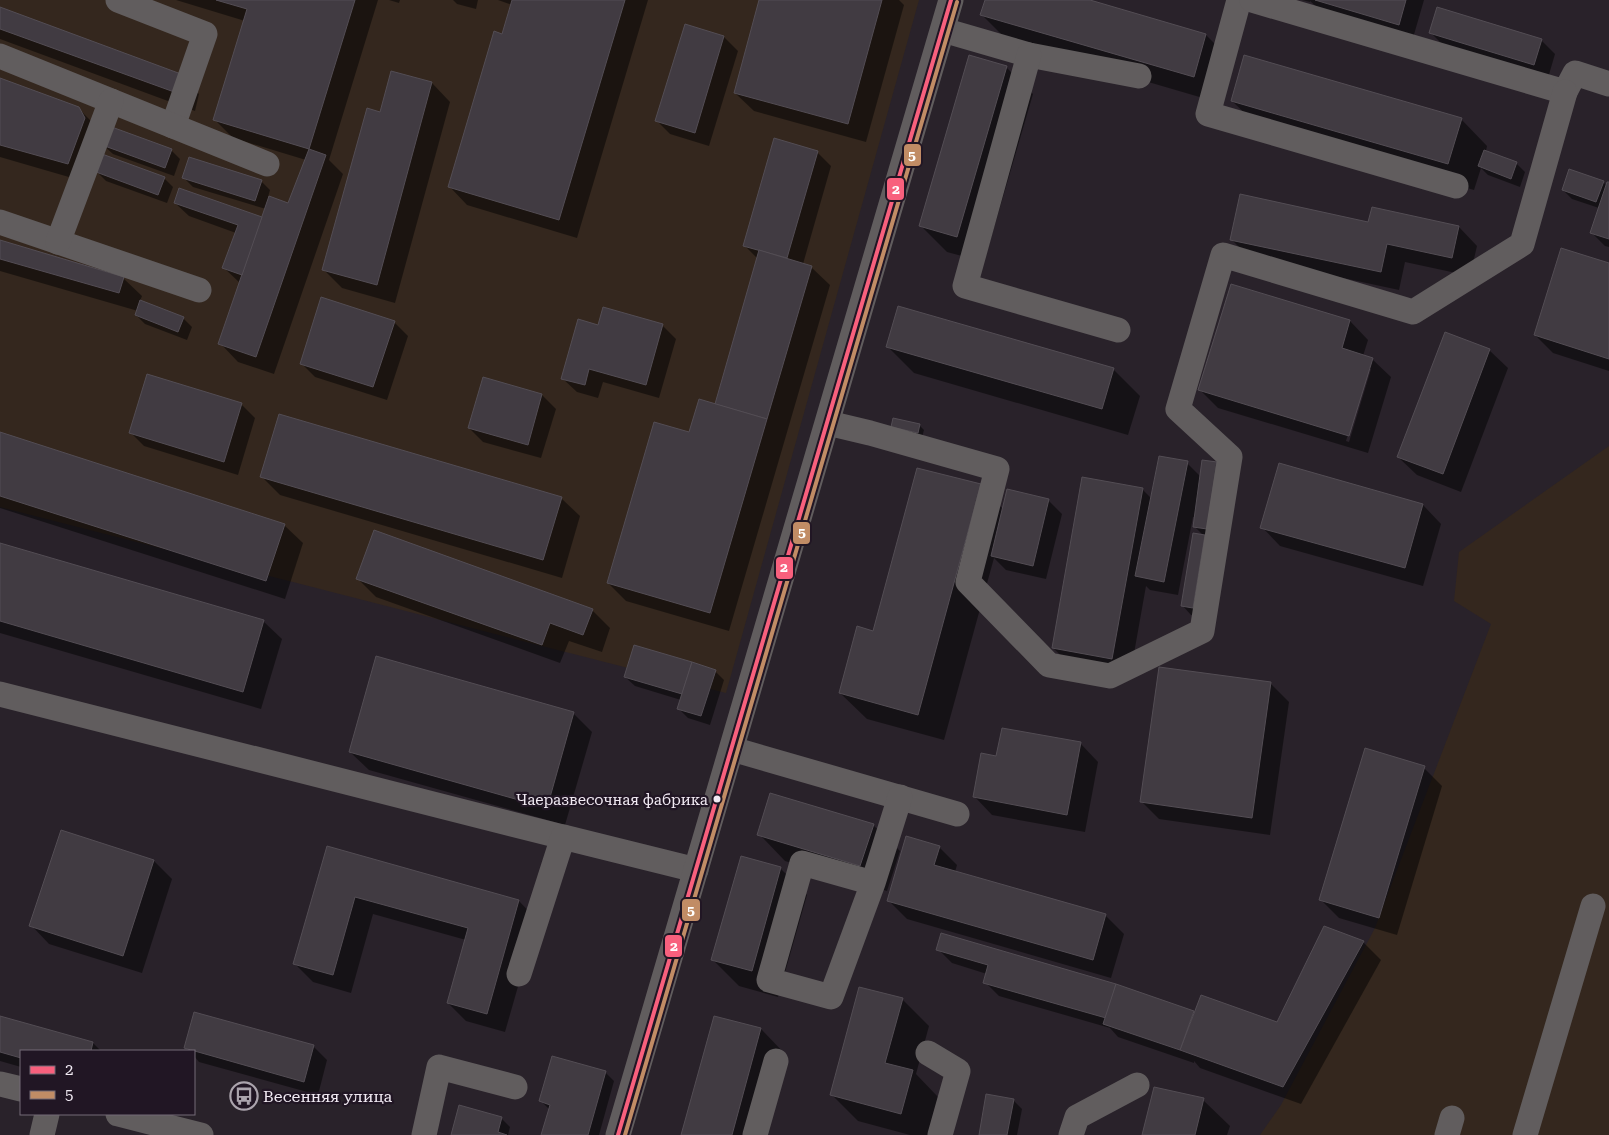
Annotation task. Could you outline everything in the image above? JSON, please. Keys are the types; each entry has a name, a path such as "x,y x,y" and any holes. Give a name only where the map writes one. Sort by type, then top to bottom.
{"street":[{"path":"118,0 205,34 173,126"},
{"path":"618,1135 951,0"},
{"path":"1239,0 1208,114 1456,186"},
{"path":"1252,0 1564,92"},
{"path":"943,30 1029,55 1139,76"},
{"path":"1029,55 965,286 1118,330"},
{"path":"0,56 267,164"},
{"path":"828,423 997,469 968,582 1049,665 1110,676 1202,631 1230,457 1178,409 1223,255 1413,312 1522,244 1564,92 1575,73 1609,84"},
{"path":"58,242 111,101"},
{"path":"0,222 199,290"},
{"path":"0,694 696,870"},
{"path":"732,749 957,814"},
{"path":"873,883 802,863 770,980 831,997 873,883 900,797"},
{"path":"519,974 563,837"},
{"path":"1525,1135 1593,906"},
{"path":"928,1052 958,1071 940,1135"},
{"path":"755,1135 776,1061"},
{"path":"424,1135 439,1067 515,1086"},
{"path":"0,1084 20,1089"},
{"path":"1071,1135 1077,1116 1138,1085"},
{"path":"42,1135 47,1115"},
{"path":"122,1115 201,1135"}],"shaded area":[{"path":"0,0 919,0 726,693 0,507"},
{"path":"1609,446 1609,1135 1260,1135 1281,1105 1375,928 1491,624 1454,601 1459,552"}],"building":[{"path":"216,0 355,0 309,149 213,120 247,9"},
{"path":"512,0 625,0 559,220 448,187 494,31 502,34"},
{"path":"759,0 882,0 848,124 734,93"},
{"path":"985,0 1090,0 1206,34 1194,77 980,15"},
{"path":"1315,0 1406,0 1399,25"},
{"path":"0,7 181,74 177,93 0,29"},
{"path":"1437,7 1542,39 1534,65 1429,33"},
{"path":"685,24 724,36 695,133 655,121"},
{"path":"969,55 1007,66 957,237 919,226"},
{"path":"1244,55 1462,118 1448,164 1231,101"},
{"path":"391,71 432,82 377,285 322,270 367,108 380,112"},
{"path":"0,78 79,107 85,118 68,164 0,145"},
{"path":"109,126 172,149 165,168 102,145"},
{"path":"774,138 818,151 787,258 743,246"},
{"path":"309,149 326,155 256,357 218,344 269,196 288,203"},
{"path":"1484,150 1517,162 1511,179 1478,166"},
{"path":"102,154 165,177 158,195 96,172"},
{"path":"189,157 262,180 255,201 182,178"},
{"path":"1569,169 1604,181 1596,202 1562,190"},
{"path":"1607,182 1609,182 1609,239 1590,233"},
{"path":"179,188 262,217 242,275 222,268 238,225 174,203"},
{"path":"1240,194 1368,222 1372,207 1459,226 1452,258 1387,244 1381,272 1230,240"},
{"path":"0,240 124,277 119,293 0,259"},
{"path":"1561,248 1609,263 1609,359 1534,335"},
{"path":"759,250 812,266 767,419 715,404"},
{"path":"1231,284 1350,320 1342,348 1373,358 1349,436 1198,390"},
{"path":"321,297 395,321 373,387 300,364"},
{"path":"140,300 184,317 178,332 135,315"},
{"path":"898,306 1114,368 1102,409 886,347"},
{"path":"603,307 663,324 646,385 589,369 585,385 561,379 578,319 598,325"},
{"path":"1445,332 1490,349 1443,474 1397,457"},
{"path":"147,374 242,403 224,462 129,433"},
{"path":"483,377 542,394 528,445 468,428"},
{"path":"699,399 767,419 710,613 607,583 654,422 689,432"},
{"path":"279,414 562,497 543,560 260,477"},
{"path":"893,418 920,424 918,433 891,427"},
{"path":"0,432 285,524 266,581 0,496"},
{"path":"1159,456 1188,461 1164,582 1135,576"},
{"path":"1202,460 1217,462 1207,529 1193,527"},
{"path":"1279,463 1423,504 1405,568 1260,528"},
{"path":"917,468 981,484 918,715 839,693 857,626 873,631"},
{"path":"1082,477 1143,488 1112,659 1052,648"},
{"path":"1007,489 1049,499 1033,566 991,556"},
{"path":"374,530 593,609 583,635 550,623 542,645 356,579"},
{"path":"1193,533 1205,535 1193,608 1181,606"},
{"path":"0,543 264,620 243,692 0,621"},
{"path":"634,645 692,662 682,694 624,677"},
{"path":"376,656 574,712 547,808 349,752"},
{"path":"692,662 716,670 701,716 677,709"},
{"path":"1159,667 1271,682 1252,818 1140,802"},
{"path":"1002,728 1081,742 1067,815 973,797 981,753 996,756"},
{"path":"1365,748 1425,766 1379,918 1319,900"},
{"path":"770,793 874,824 860,866 757,835"},
{"path":"61,830 154,860 123,956 29,926"},
{"path":"906,836 940,846 934,865 1106,914 1093,960 887,901"},
{"path":"327,846 519,900 487,1014 447,1003 468,928 355,897 333,975 293,964"},
{"path":"741,856 781,867 752,971 711,960"},
{"path":"1324,926 1364,941 1283,1087 1180,1050 1201,995 1277,1022"},
{"path":"941,933 1116,984 1106,1018 983,983 988,965 936,950"},
{"path":"1116,984 1194,1011 1180,1050 1103,1024"},
{"path":"859,987 903,998 885,1063 913,1070 901,1114 830,1095"},
{"path":"194,1012 314,1045 304,1082 184,1048"},
{"path":"0,1016 93,1042 91,1050 20,1050 20,1058 0,1052"},
{"path":"714,1016 761,1028 732,1135 681,1135"},
{"path":"552,1056 606,1071 588,1135 541,1135 550,1105 539,1101"},
{"path":"1154,1087 1204,1098 1195,1135 1142,1135"},
{"path":"986,1094 1014,1099 1007,1135 979,1135"},
{"path":"459,1105 502,1117 498,1132 507,1135 451,1135"}],"transit line":[{"name":"2","path":"618,1135 951,0"},
{"name":"5","path":"625,1135 957,2"}],"place":[{"name":"Чаеразвесочная фабрика","path":"717,799"},
{"name":"Весенняя улица","path":"244,1096"}]}
